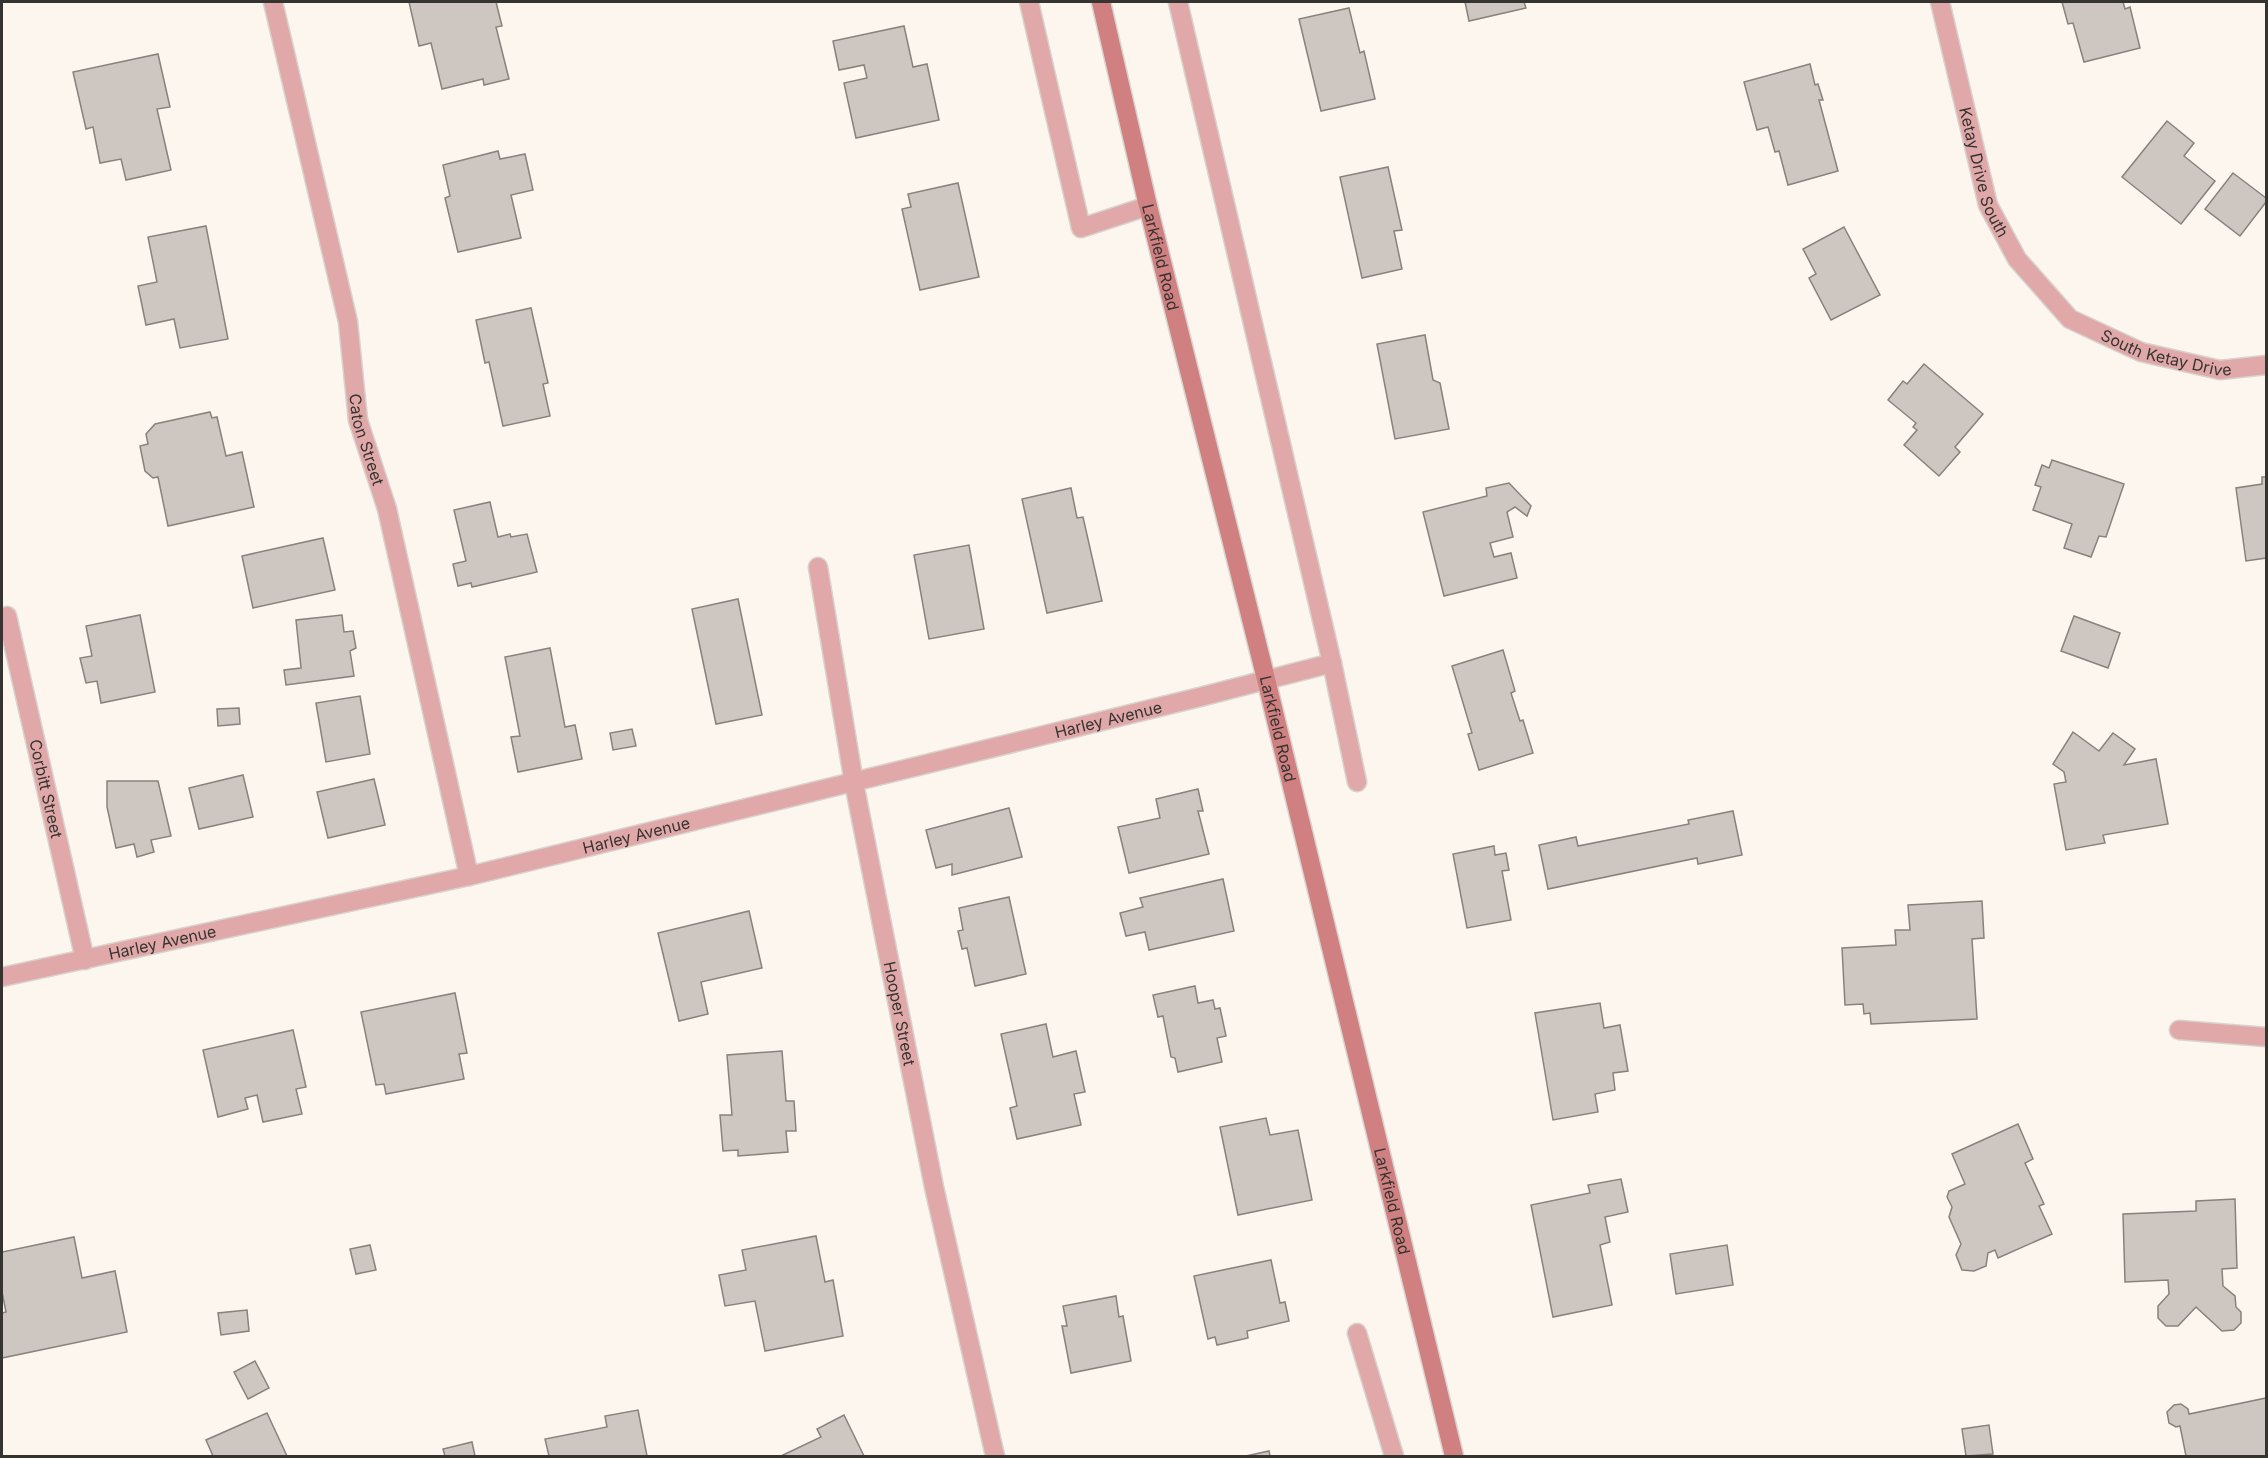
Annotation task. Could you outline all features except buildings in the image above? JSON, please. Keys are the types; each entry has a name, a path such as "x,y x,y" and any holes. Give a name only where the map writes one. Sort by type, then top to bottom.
{"main road":[{"name":"Larkfield Road","path":"1101,2 1148,206 1266,679 1454,1456"}],"street":[{"name":"Caton Street","path":"273,2 348,322 358,420 387,509 469,876"},
{"path":"1029,2 1081,228 1148,206"},
{"path":"1178,2 1332,663 1357,782"},
{"name":"Ketay Drive South","path":"1940,2 1988,205 2017,258 2070,319"},
{"name":"South Ketay Drive","path":"2070,319 2141,352 2220,370 2266,365"},
{"name":"Hooper Street","path":"818,567 854,783 934,1186 994,1456"},
{"name":"Corbitt Street","path":"7,616 85,960"},
{"name":"Harley Avenue","path":"2,976 469,876 854,783 1332,663"},
{"path":"2179,1030 2266,1036"},
{"path":"1357,1333 1394,1456"}]}
